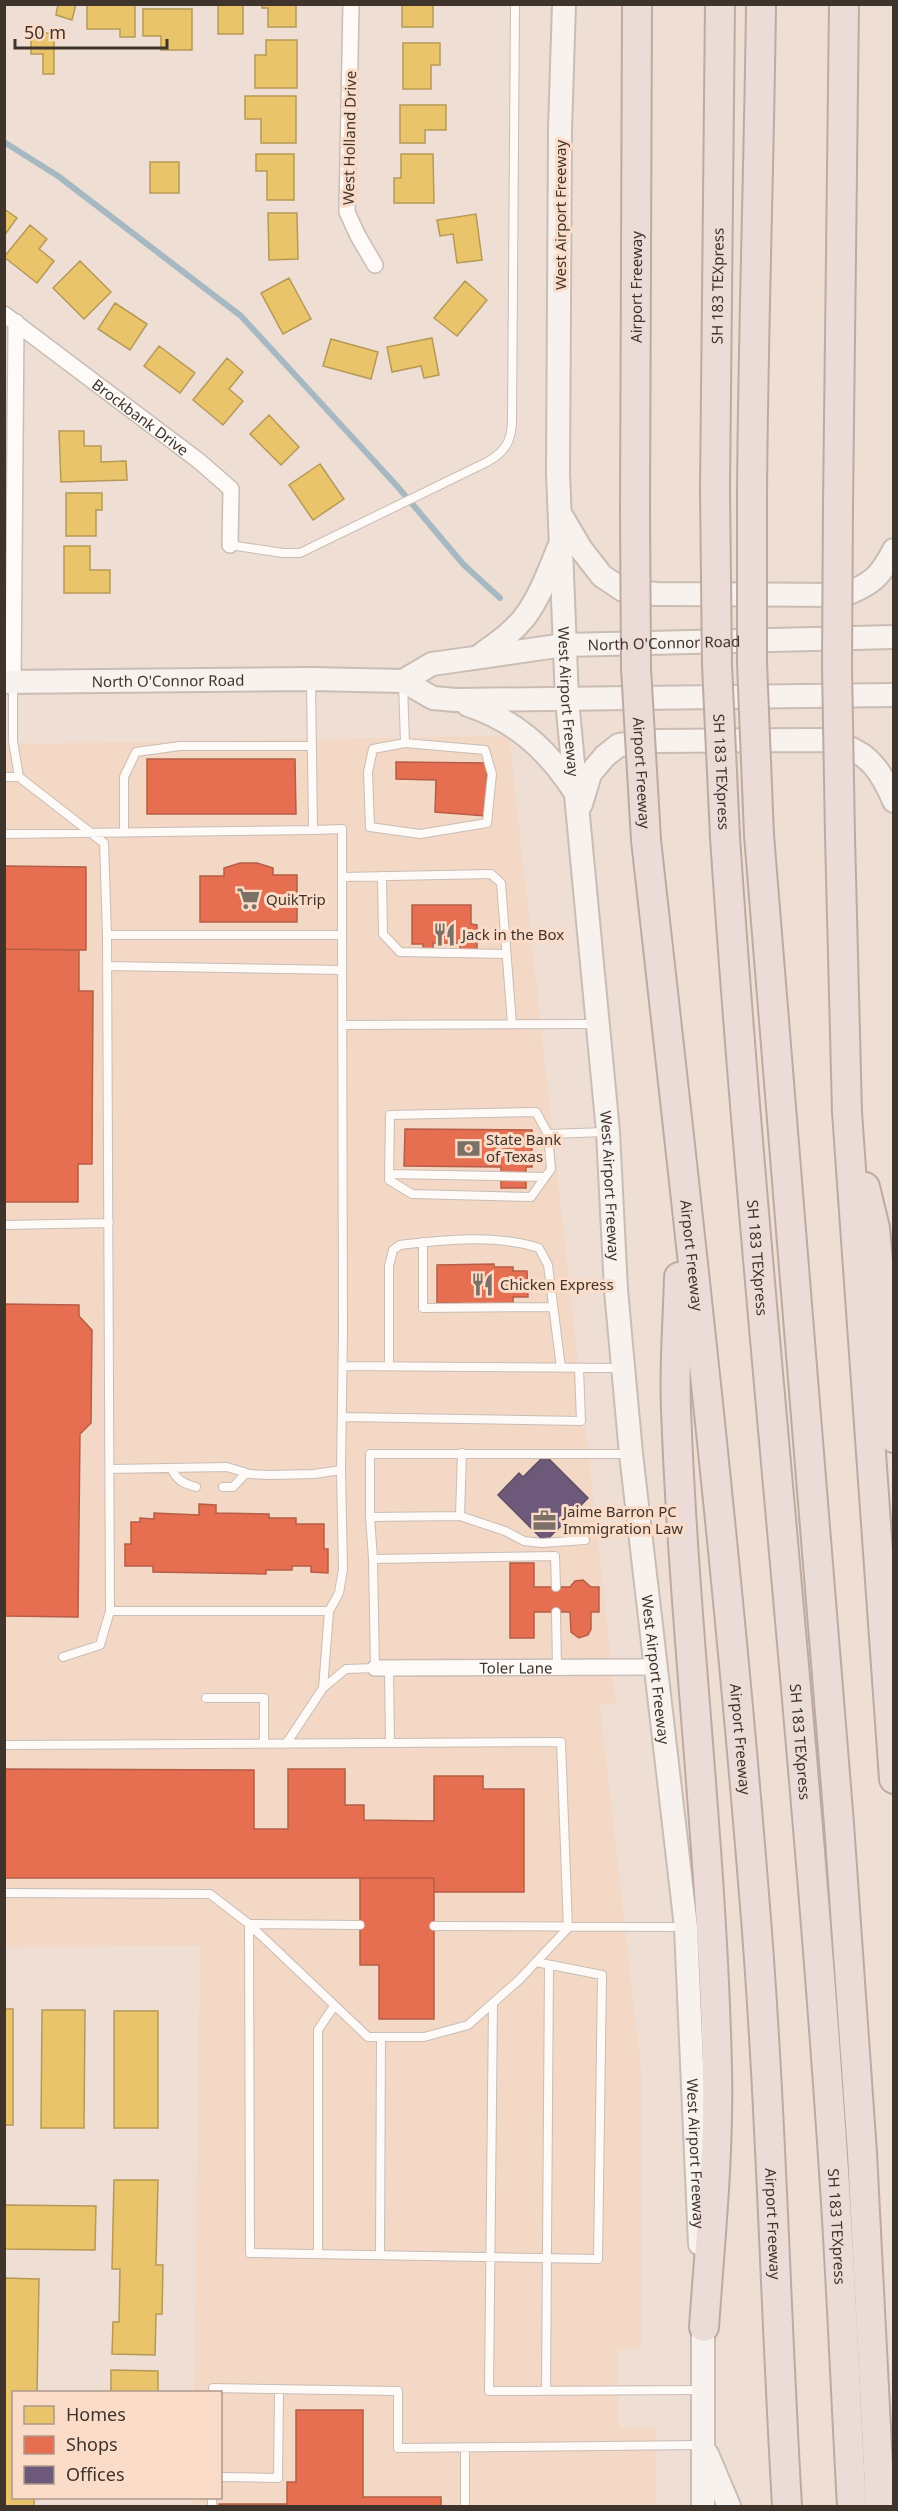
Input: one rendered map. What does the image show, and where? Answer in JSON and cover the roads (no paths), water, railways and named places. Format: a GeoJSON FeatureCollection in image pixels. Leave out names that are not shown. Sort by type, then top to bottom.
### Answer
{"type":"FeatureCollection","features":[{"type":"Feature","properties":{"kind":"highway"},"geometry":{"type":"LineString","coordinates":[[623,4],[635,55]]}},
{"type":"Feature","properties":{"kind":"highway","name":"Airport Freeway"},"geometry":{"type":"LineString","coordinates":[[637,4],[635,55],[636,668],[646,840],[717,1490],[755,1905],[766,2064],[787,2506]]}},
{"type":"Feature","properties":{"kind":"highway","name":"SH 183 TEXpress"},"geometry":{"type":"LineString","coordinates":[[720,4],[715,490],[717,665],[725,837],[742,1074],[791,1637],[834,2174],[852,2506]]}},
{"type":"Feature","properties":{"kind":"highway","name":"SH 183 TEXpress"},"geometry":{"type":"LineString","coordinates":[[761,4],[753,328],[752,497],[752,663],[759,835],[839,1824],[862,2153],[880,2506]]}},
{"type":"Feature","properties":{"kind":"highway"},"geometry":{"type":"LineString","coordinates":[[844,4],[837,667],[847,1112],[894,1779]]}},
{"type":"Feature","properties":{"kind":"highway"},"geometry":{"type":"LineString","coordinates":[[842,114],[863,4]]}},
{"type":"Feature","properties":{"kind":"highway"},"geometry":{"type":"LineString","coordinates":[[847,1112],[875,1228],[894,1438]]}},
{"type":"Feature","properties":{"kind":"highway"},"geometry":{"type":"LineString","coordinates":[[682,1170],[675,1406],[706,1858],[717,2070],[715,2181],[704,2326]]}},
{"type":"Feature","properties":{"kind":"main road","name":"West Airport Freeway"},"geometry":{"type":"LineString","coordinates":[[564,4],[560,140],[558,473],[567,700],[608,1132],[616,1290],[631,1454],[686,1927],[704,2326],[703,2506]]}},
{"type":"Feature","properties":{"kind":"main road"},"geometry":{"type":"LineString","coordinates":[[560,514],[581,549],[602,576],[623,590],[656,594],[844,595],[869,585],[883,571],[894,550]]}},
{"type":"Feature","properties":{"kind":"main road"},"geometry":{"type":"LineString","coordinates":[[478,656],[507,635],[524,618],[542,587],[561,543]]}},
{"type":"Feature","properties":{"kind":"main road","name":"North O'Connor Road"},"geometry":{"type":"LineString","coordinates":[[403,681],[432,664],[564,645],[894,638]]}},
{"type":"Feature","properties":{"kind":"main road","name":"North O'Connor Road"},"geometry":{"type":"LineString","coordinates":[[9,682],[311,679],[403,681],[434,698],[455,700],[894,695]]}},
{"type":"Feature","properties":{"kind":"main road"},"geometry":{"type":"LineString","coordinates":[[455,700],[484,710],[512,724],[537,743],[559,767],[575,792]]}},
{"type":"Feature","properties":{"kind":"main road"},"geometry":{"type":"LineString","coordinates":[[578,817],[590,774],[604,756],[619,746],[651,741],[824,740],[847,745],[869,759],[884,779],[894,801]]}},
{"type":"Feature","properties":{"kind":"main road"},"geometry":{"type":"LineString","coordinates":[[703,2445],[729,2506]]}},
{"type":"Feature","properties":{"kind":"street","name":"West Holland Drive"},"geometry":{"type":"LineString","coordinates":[[351,4],[347,212],[375,265]]}},
{"type":"Feature","properties":{"kind":"street","name":"Brockbank Drive"},"geometry":{"type":"LineString","coordinates":[[10,318],[199,461],[231,489],[230,545]]}},
{"type":"Feature","properties":{"kind":"street"},"geometry":{"type":"LineString","coordinates":[[9,682],[10,318]]}},
{"type":"Feature","properties":{"kind":"street","name":"Toler Lane"},"geometry":{"type":"LineString","coordinates":[[382,1668],[656,1667]]}},
{"type":"Feature","properties":{"kind":"lane"},"geometry":{"type":"LineString","coordinates":[[230,545],[283,553],[300,553],[499,456],[507,446],[512,433],[514,4]]}},
{"type":"Feature","properties":{"kind":"lane"},"geometry":{"type":"LineString","coordinates":[[311,679],[312,830]]}},
{"type":"Feature","properties":{"kind":"lane"},"geometry":{"type":"LineString","coordinates":[[403,681],[405,743]]}},
{"type":"Feature","properties":{"kind":"lane"},"geometry":{"type":"LineString","coordinates":[[9,682],[13,741],[20,777]]}},
{"type":"Feature","properties":{"kind":"lane"},"geometry":{"type":"LineString","coordinates":[[405,743],[485,750],[492,774],[487,823],[420,834],[370,827],[368,772],[373,749],[405,743]]}},
{"type":"Feature","properties":{"kind":"lane"},"geometry":{"type":"LineString","coordinates":[[124,832],[124,777],[136,752],[180,746],[312,746]]}},
{"type":"Feature","properties":{"kind":"lane"},"geometry":{"type":"LineString","coordinates":[[4,777],[20,777],[104,843],[107,935],[110,1611],[100,1645],[63,1657]]}},
{"type":"Feature","properties":{"kind":"lane"},"geometry":{"type":"LineString","coordinates":[[4,834],[342,829],[343,1366],[341,1470],[343,1569],[339,1593],[329,1611],[323,1688]]}},
{"type":"Feature","properties":{"kind":"lane"},"geometry":{"type":"LineString","coordinates":[[342,877],[491,874],[501,883],[512,1024]]}},
{"type":"Feature","properties":{"kind":"lane"},"geometry":{"type":"LineString","coordinates":[[382,876],[383,934],[400,952],[506,954]]}},
{"type":"Feature","properties":{"kind":"lane"},"geometry":{"type":"LineString","coordinates":[[107,935],[342,935]]}},
{"type":"Feature","properties":{"kind":"lane"},"geometry":{"type":"LineString","coordinates":[[107,966],[342,970]]}},
{"type":"Feature","properties":{"kind":"lane"},"geometry":{"type":"LineString","coordinates":[[342,1025],[597,1024]]}},
{"type":"Feature","properties":{"kind":"lane"},"geometry":{"type":"LineString","coordinates":[[536,1112],[548,1134],[551,1169],[531,1197],[412,1194],[389,1179],[390,1115],[536,1112]]}},
{"type":"Feature","properties":{"kind":"lane"},"geometry":{"type":"LineString","coordinates":[[548,1134],[608,1132]]}},
{"type":"Feature","properties":{"kind":"lane"},"geometry":{"type":"LineString","coordinates":[[389,1174],[545,1177]]}},
{"type":"Feature","properties":{"kind":"lane"},"geometry":{"type":"LineString","coordinates":[[4,1225],[108,1223]]}},
{"type":"Feature","properties":{"kind":"lane"},"geometry":{"type":"LineString","coordinates":[[389,1367],[389,1266],[393,1250],[400,1245],[462,1240],[524,1243],[539,1248],[548,1265],[561,1368]]}},
{"type":"Feature","properties":{"kind":"lane"},"geometry":{"type":"LineString","coordinates":[[423,1242],[423,1308],[553,1307]]}},
{"type":"Feature","properties":{"kind":"lane"},"geometry":{"type":"LineString","coordinates":[[343,1366],[624,1368]]}},
{"type":"Feature","properties":{"kind":"lane"},"geometry":{"type":"LineString","coordinates":[[342,1417],[581,1421],[579,1368]]}},
{"type":"Feature","properties":{"kind":"lane"},"geometry":{"type":"LineString","coordinates":[[460,1516],[462,1453]]}},
{"type":"Feature","properties":{"kind":"lane"},"geometry":{"type":"LineString","coordinates":[[390,1743],[370,1516],[370,1454],[631,1454]]}},
{"type":"Feature","properties":{"kind":"lane"},"geometry":{"type":"LineString","coordinates":[[110,1469],[227,1467],[246,1473],[269,1475],[314,1474],[341,1470]]}},
{"type":"Feature","properties":{"kind":"lane"},"geometry":{"type":"LineString","coordinates":[[171,1468],[176,1479],[196,1487]]}},
{"type":"Feature","properties":{"kind":"lane"},"geometry":{"type":"LineString","coordinates":[[223,1487],[232,1487],[246,1473]]}},
{"type":"Feature","properties":{"kind":"lane"},"geometry":{"type":"LineString","coordinates":[[370,1516],[460,1516],[505,1531],[524,1541],[542,1544],[585,1540]]}},
{"type":"Feature","properties":{"kind":"lane"},"geometry":{"type":"LineString","coordinates":[[373,1558],[555,1556],[556,1587]]}},
{"type":"Feature","properties":{"kind":"lane"},"geometry":{"type":"LineString","coordinates":[[110,1611],[329,1611]]}},
{"type":"Feature","properties":{"kind":"lane"},"geometry":{"type":"LineString","coordinates":[[556,1612],[557,1667]]}},
{"type":"Feature","properties":{"kind":"lane"},"geometry":{"type":"LineString","coordinates":[[286,1743],[323,1688],[346,1669],[382,1668]]}},
{"type":"Feature","properties":{"kind":"lane"},"geometry":{"type":"LineString","coordinates":[[206,1698],[264,1698],[264,1743]]}},
{"type":"Feature","properties":{"kind":"lane"},"geometry":{"type":"LineString","coordinates":[[4,1745],[561,1742],[568,1928],[536,1962],[468,2025],[424,2037],[368,2037],[249,1924],[210,1894],[4,1893]]}},
{"type":"Feature","properties":{"kind":"lane"},"geometry":{"type":"LineString","coordinates":[[249,1924],[250,2253],[598,2259],[602,1975],[536,1962]]}},
{"type":"Feature","properties":{"kind":"lane"},"geometry":{"type":"LineString","coordinates":[[249,1924],[360,1925]]}},
{"type":"Feature","properties":{"kind":"lane"},"geometry":{"type":"LineString","coordinates":[[434,1926],[686,1927]]}},
{"type":"Feature","properties":{"kind":"lane"},"geometry":{"type":"LineString","coordinates":[[546,2390],[549,1965]]}},
{"type":"Feature","properties":{"kind":"lane"},"geometry":{"type":"LineString","coordinates":[[493,2002],[489,2391],[703,2390]]}},
{"type":"Feature","properties":{"kind":"lane"},"geometry":{"type":"LineString","coordinates":[[318,2254],[318,2030],[334,2007]]}},
{"type":"Feature","properties":{"kind":"lane"},"geometry":{"type":"LineString","coordinates":[[380,2255],[381,2037]]}},
{"type":"Feature","properties":{"kind":"lane"},"geometry":{"type":"LineString","coordinates":[[213,2388],[398,2391],[398,2448],[703,2445]]}},
{"type":"Feature","properties":{"kind":"lane"},"geometry":{"type":"LineString","coordinates":[[222,2477],[278,2478],[279,2389]]}},
{"type":"Feature","properties":{"kind":"lane"},"geometry":{"type":"LineString","coordinates":[[465,2448],[465,2506]]}},
{"type":"Feature","properties":{"kind":"waterway"},"geometry":{"type":"LineString","coordinates":[[4,142],[58,176],[241,316],[397,486],[464,565],[500,598]]}},
{"type":"Feature","properties":{"kind":"place","name":"QuikTrip"},"geometry":{"type":"Point","coordinates":[248,899]}},
{"type":"Feature","properties":{"kind":"place","name":"Jack in the Box"},"geometry":{"type":"Point","coordinates":[444,934]}},
{"type":"Feature","properties":{"kind":"place","name":"State Bank of Texas"},"geometry":{"type":"Point","coordinates":[468,1148]}},
{"type":"Feature","properties":{"kind":"place","name":"Chicken Express"},"geometry":{"type":"Point","coordinates":[482,1284]}},
{"type":"Feature","properties":{"kind":"place","name":"Jaime Barron PC Immigration Law"},"geometry":{"type":"Point","coordinates":[545,1520]}}]}
